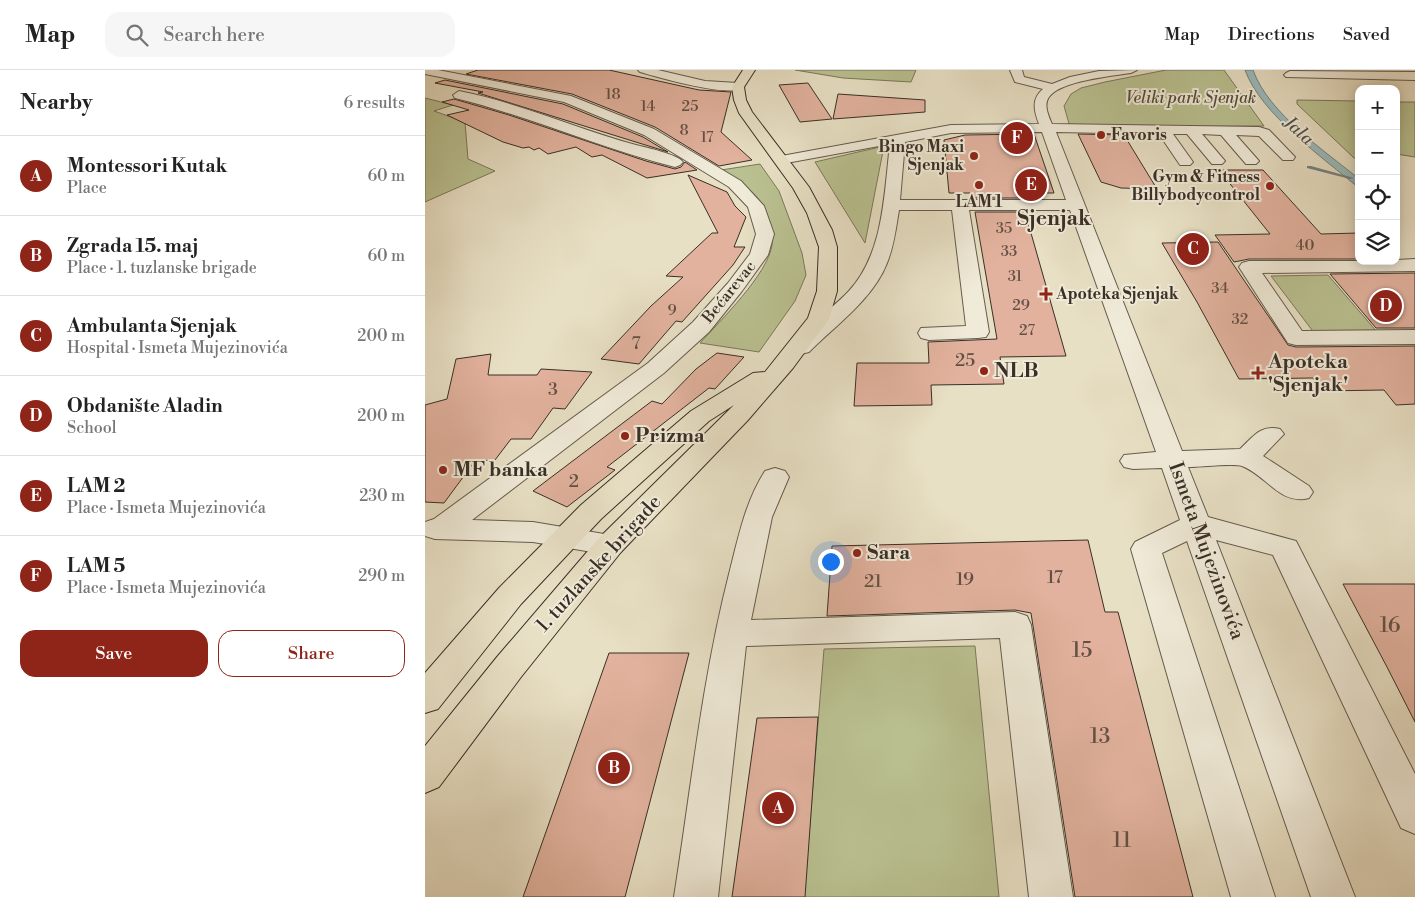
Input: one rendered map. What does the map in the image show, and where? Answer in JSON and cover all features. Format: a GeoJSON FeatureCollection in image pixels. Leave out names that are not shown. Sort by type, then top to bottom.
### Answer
{"type":"FeatureCollection","features":[{"type":"Feature","properties":{"kind":"main road"},"geometry":{"type":"LineString","coordinates":[[738,87],[749,70]]}},
{"type":"Feature","properties":{"kind":"main road","name":"1. tuzlanske brigade"},"geometry":{"type":"LineString","coordinates":[[425,775],[509,667],[610,546],[739,415],[785,363],[818,319],[825,305],[828,247],[816,213],[801,187],[746,113],[740,100],[738,87]]}},
{"type":"Feature","properties":{"kind":"main road","name":"1. tuzlanske brigade"},"geometry":{"type":"LineString","coordinates":[[425,698],[511,596],[591,512],[700,416],[785,363]]}},
{"type":"Feature","properties":{"kind":"street"},"geometry":{"type":"LineString","coordinates":[[644,70],[705,85],[738,87]]}},
{"type":"Feature","properties":{"kind":"street"},"geometry":{"type":"LineString","coordinates":[[1016,70],[1019,78],[1025,82],[1054,88],[1091,76],[1131,70]]}},
{"type":"Feature","properties":{"kind":"street","name":"Bećarevac"},"geometry":{"type":"LineString","coordinates":[[425,71],[567,99],[649,132],[735,184],[756,206],[765,234],[759,255],[730,294],[701,327],[656,368],[433,529]]}},
{"type":"Feature","properties":{"kind":"street"},"geometry":{"type":"LineString","coordinates":[[1288,72],[1415,76]]}},
{"type":"Feature","properties":{"kind":"street"},"geometry":{"type":"LineString","coordinates":[[1288,72],[1302,88]]}},
{"type":"Feature","properties":{"kind":"street","name":"Ismeta Mujezinovića"},"geometry":{"type":"LineString","coordinates":[[1054,88],[1046,93],[1040,104],[1045,128],[1084,211],[1195,524],[1333,897]]}},
{"type":"Feature","properties":{"kind":"street"},"geometry":{"type":"LineString","coordinates":[[444,92],[473,97],[511,108],[603,141],[643,150],[735,184]]}},
{"type":"Feature","properties":{"kind":"street"},"geometry":{"type":"LineString","coordinates":[[781,160],[951,129],[1045,128],[1259,131],[1264,133],[1288,157]]}},
{"type":"Feature","properties":{"kind":"street"},"geometry":{"type":"LineString","coordinates":[[1163,130],[1185,162]]}},
{"type":"Feature","properties":{"kind":"street"},"geometry":{"type":"LineString","coordinates":[[1191,130],[1217,161]]}},
{"type":"Feature","properties":{"kind":"street"},"geometry":{"type":"LineString","coordinates":[[1225,131],[1251,161]]}},
{"type":"Feature","properties":{"kind":"street"},"geometry":{"type":"LineString","coordinates":[[785,363],[857,292],[871,276],[879,262],[891,205],[898,138]]}},
{"type":"Feature","properties":{"kind":"street"},"geometry":{"type":"LineString","coordinates":[[891,205],[960,205],[1084,211]]}},
{"type":"Feature","properties":{"kind":"street"},"geometry":{"type":"LineString","coordinates":[[929,333],[978,332],[960,205]]}},
{"type":"Feature","properties":{"kind":"street"},"geometry":{"type":"LineString","coordinates":[[1415,265],[1249,267],[1296,338],[1415,337]]}},
{"type":"Feature","properties":{"kind":"street"},"geometry":{"type":"LineString","coordinates":[[1247,457],[1271,434]]}},
{"type":"Feature","properties":{"kind":"street"},"geometry":{"type":"LineString","coordinates":[[1133,461],[1247,457],[1299,492]]}},
{"type":"Feature","properties":{"kind":"street"},"geometry":{"type":"LineString","coordinates":[[696,897],[731,633],[758,517],[775,477]]}},
{"type":"Feature","properties":{"kind":"street"},"geometry":{"type":"LineString","coordinates":[[1253,897],[1146,549],[1195,524],[1285,548],[1415,815]]}},
{"type":"Feature","properties":{"kind":"street"},"geometry":{"type":"LineString","coordinates":[[433,529],[533,532],[610,546]]}},
{"type":"Feature","properties":{"kind":"street"},"geometry":{"type":"LineString","coordinates":[[731,633],[1015,625],[1051,897]]}},
{"type":"Feature","properties":{"kind":"green space"},"geometry":{"type":"Polygon","coordinates":[[[795,70],[916,70],[911,82],[843,78],[795,70]]]}},
{"type":"Feature","properties":{"kind":"green space","name":"Veliki park Sjenjak"},"geometry":{"type":"Polygon","coordinates":[[[1166,70],[1224,70],[1264,126],[1070,127],[1064,106],[1071,94],[1081,88],[1166,70]]]}},
{"type":"Feature","properties":{"kind":"green space"},"geometry":{"type":"Polygon","coordinates":[[[425,98],[453,105],[434,111],[465,122],[468,159],[495,171],[425,202],[425,98]]]}},
{"type":"Feature","properties":{"kind":"green space"},"geometry":{"type":"Polygon","coordinates":[[[1297,100],[1355,101],[1355,158],[1354,158],[1297,104],[1297,100]]]}},
{"type":"Feature","properties":{"kind":"green space"},"geometry":{"type":"Polygon","coordinates":[[[1400,102],[1415,102],[1415,157],[1400,155],[1400,102]]]}},
{"type":"Feature","properties":{"kind":"green space"},"geometry":{"type":"Polygon","coordinates":[[[884,146],[865,243],[815,162],[884,146]]]}},
{"type":"Feature","properties":{"kind":"green space"},"geometry":{"type":"Polygon","coordinates":[[[760,164],[779,191],[802,253],[806,275],[795,301],[759,352],[700,343],[742,297],[769,257],[772,233],[768,216],[763,206],[747,187],[721,170],[760,164]]]}},
{"type":"Feature","properties":{"kind":"green space"},"geometry":{"type":"Polygon","coordinates":[[[1328,275],[1378,333],[1315,334],[1271,276],[1328,275]]]}},
{"type":"Feature","properties":{"kind":"green space"},"geometry":{"type":"Polygon","coordinates":[[[975,646],[999,897],[804,897],[824,649],[975,646]]]}},
{"type":"Feature","properties":{"kind":"water","name":"Jala"},"geometry":{"type":"Polygon","coordinates":[[[1245,70],[1253,70],[1271,102],[1284,116],[1355,176],[1355,185],[1294,134],[1264,103],[1245,70]]]}},
{"type":"Feature","properties":{"kind":"building"},"geometry":{"type":"Polygon","coordinates":[[[478,70],[609,70],[699,90],[731,92],[721,132],[752,160],[719,166],[655,127],[572,94],[466,74],[478,70]]]}},
{"type":"Feature","properties":{"kind":"building"},"geometry":{"type":"Polygon","coordinates":[[[445,80],[563,104],[643,137],[668,152],[478,93],[483,92],[435,83],[445,80]]]}},
{"type":"Feature","properties":{"kind":"building"},"geometry":{"type":"Polygon","coordinates":[[[808,83],[832,119],[800,122],[779,85],[808,83]]]}},
{"type":"Feature","properties":{"kind":"building"},"geometry":{"type":"Polygon","coordinates":[[[838,94],[925,100],[925,112],[833,119],[838,94]]]}},
{"type":"Feature","properties":{"kind":"building"},"geometry":{"type":"Polygon","coordinates":[[[454,99],[509,115],[646,161],[675,169],[681,167],[685,162],[697,170],[647,178],[602,155],[592,157],[576,147],[548,154],[539,148],[534,150],[529,147],[523,148],[503,142],[447,115],[469,110],[442,102],[454,99]]]}},
{"type":"Feature","properties":{"kind":"building"},"geometry":{"type":"Polygon","coordinates":[[[1034,134],[1054,193],[1019,193],[1021,198],[973,198],[972,193],[949,193],[944,140],[965,135],[1034,134]]]}},
{"type":"Feature","properties":{"kind":"building"},"geometry":{"type":"Polygon","coordinates":[[[1078,134],[1124,135],[1157,189],[1121,188],[1101,182],[1078,134]]]}},
{"type":"Feature","properties":{"kind":"building"},"geometry":{"type":"Polygon","coordinates":[[[1219,170],[1263,170],[1321,234],[1355,233],[1355,259],[1249,259],[1234,262],[1215,235],[1270,234],[1219,170]]]}},
{"type":"Feature","properties":{"kind":"building"},"geometry":{"type":"Polygon","coordinates":[[[688,175],[727,192],[735,206],[746,217],[734,247],[745,247],[733,265],[682,322],[676,321],[639,364],[601,359],[651,306],[683,277],[666,276],[712,233],[718,233],[688,175]]]}},
{"type":"Feature","properties":{"kind":"building"},"geometry":{"type":"Polygon","coordinates":[[[975,212],[1025,212],[1066,356],[1000,357],[1004,384],[931,385],[932,405],[854,406],[857,363],[929,363],[928,342],[997,339],[975,212]]]}},
{"type":"Feature","properties":{"kind":"building"},"geometry":{"type":"Polygon","coordinates":[[[1218,242],[1288,345],[1296,347],[1415,346],[1415,404],[1396,405],[1384,390],[1322,391],[1313,378],[1239,379],[1162,243],[1218,242]]]}},
{"type":"Feature","properties":{"kind":"building"},"geometry":{"type":"Polygon","coordinates":[[[1415,273],[1415,328],[1376,328],[1330,274],[1415,273]]]}},
{"type":"Feature","properties":{"kind":"building"},"geometry":{"type":"Polygon","coordinates":[[[717,353],[744,357],[715,389],[709,388],[607,467],[615,470],[567,507],[533,491],[652,401],[662,404],[696,369],[717,353]]]}},
{"type":"Feature","properties":{"kind":"building"},"geometry":{"type":"Polygon","coordinates":[[[491,354],[488,375],[537,375],[541,369],[592,372],[565,409],[553,408],[531,439],[511,439],[495,460],[475,461],[444,503],[425,502],[425,405],[447,399],[456,359],[491,354]]]}},
{"type":"Feature","properties":{"kind":"building"},"geometry":{"type":"Polygon","coordinates":[[[1088,540],[1105,612],[1118,612],[1193,897],[1075,897],[1031,613],[1015,610],[827,616],[832,546],[1088,540]]]}},
{"type":"Feature","properties":{"kind":"building"},"geometry":{"type":"Polygon","coordinates":[[[1343,584],[1415,584],[1415,722],[1387,667],[1343,584]]]}},
{"type":"Feature","properties":{"kind":"building"},"geometry":{"type":"Polygon","coordinates":[[[609,653],[689,653],[625,897],[523,897],[609,653]]]}},
{"type":"Feature","properties":{"kind":"building"},"geometry":{"type":"Polygon","coordinates":[[[818,717],[805,897],[732,897],[757,718],[818,717]]]}},
{"type":"Feature","properties":{"kind":"waterway"},"geometry":{"type":"LineString","coordinates":[[1309,167],[1352,178]]}},
{"type":"Feature","properties":{"kind":"place","name":"Favoris"},"geometry":{"type":"Point","coordinates":[1101,135]}},
{"type":"Feature","properties":{"kind":"place","name":"LAM 5"},"geometry":{"type":"Point","coordinates":[1017,138]}},
{"type":"Feature","properties":{"kind":"place","name":"Bingo Maxi Sjenjak"},"geometry":{"type":"Point","coordinates":[974,156]}},
{"type":"Feature","properties":{"kind":"place","name":"LAM 1"},"geometry":{"type":"Point","coordinates":[979,185]}},
{"type":"Feature","properties":{"kind":"place","name":"LAM 2"},"geometry":{"type":"Point","coordinates":[1031,185]}},
{"type":"Feature","properties":{"kind":"place","name":"Gym & Fitness Billybodycontrol"},"geometry":{"type":"Point","coordinates":[1270,186]}},
{"type":"Feature","properties":{"kind":"place","name":"Ambulanta Sjenjak"},"geometry":{"type":"Point","coordinates":[1193,249]}},
{"type":"Feature","properties":{"kind":"place","name":"Apoteka Sjenjak"},"geometry":{"type":"Point","coordinates":[1046,294]}},
{"type":"Feature","properties":{"kind":"place","name":"Obdanište Aladin"},"geometry":{"type":"Point","coordinates":[1386,306]}},
{"type":"Feature","properties":{"kind":"place","name":"NLB"},"geometry":{"type":"Point","coordinates":[984,371]}},
{"type":"Feature","properties":{"kind":"place","name":"Apoteka 'Sjenjak'"},"geometry":{"type":"Point","coordinates":[1258,373]}},
{"type":"Feature","properties":{"kind":"place","name":"Prizma"},"geometry":{"type":"Point","coordinates":[625,436]}},
{"type":"Feature","properties":{"kind":"place","name":"MF banka"},"geometry":{"type":"Point","coordinates":[443,470]}},
{"type":"Feature","properties":{"kind":"place","name":"Sara"},"geometry":{"type":"Point","coordinates":[857,553]}},
{"type":"Feature","properties":{"kind":"place","name":"Zgrada 15. maj"},"geometry":{"type":"Point","coordinates":[614,768]}},
{"type":"Feature","properties":{"kind":"place","name":"Montessori Kutak"},"geometry":{"type":"Point","coordinates":[778,808]}},
{"type":"Feature","properties":{"kind":"district","name":"Sjenjak"},"geometry":{"type":"Point","coordinates":[1054,219]}}]}
